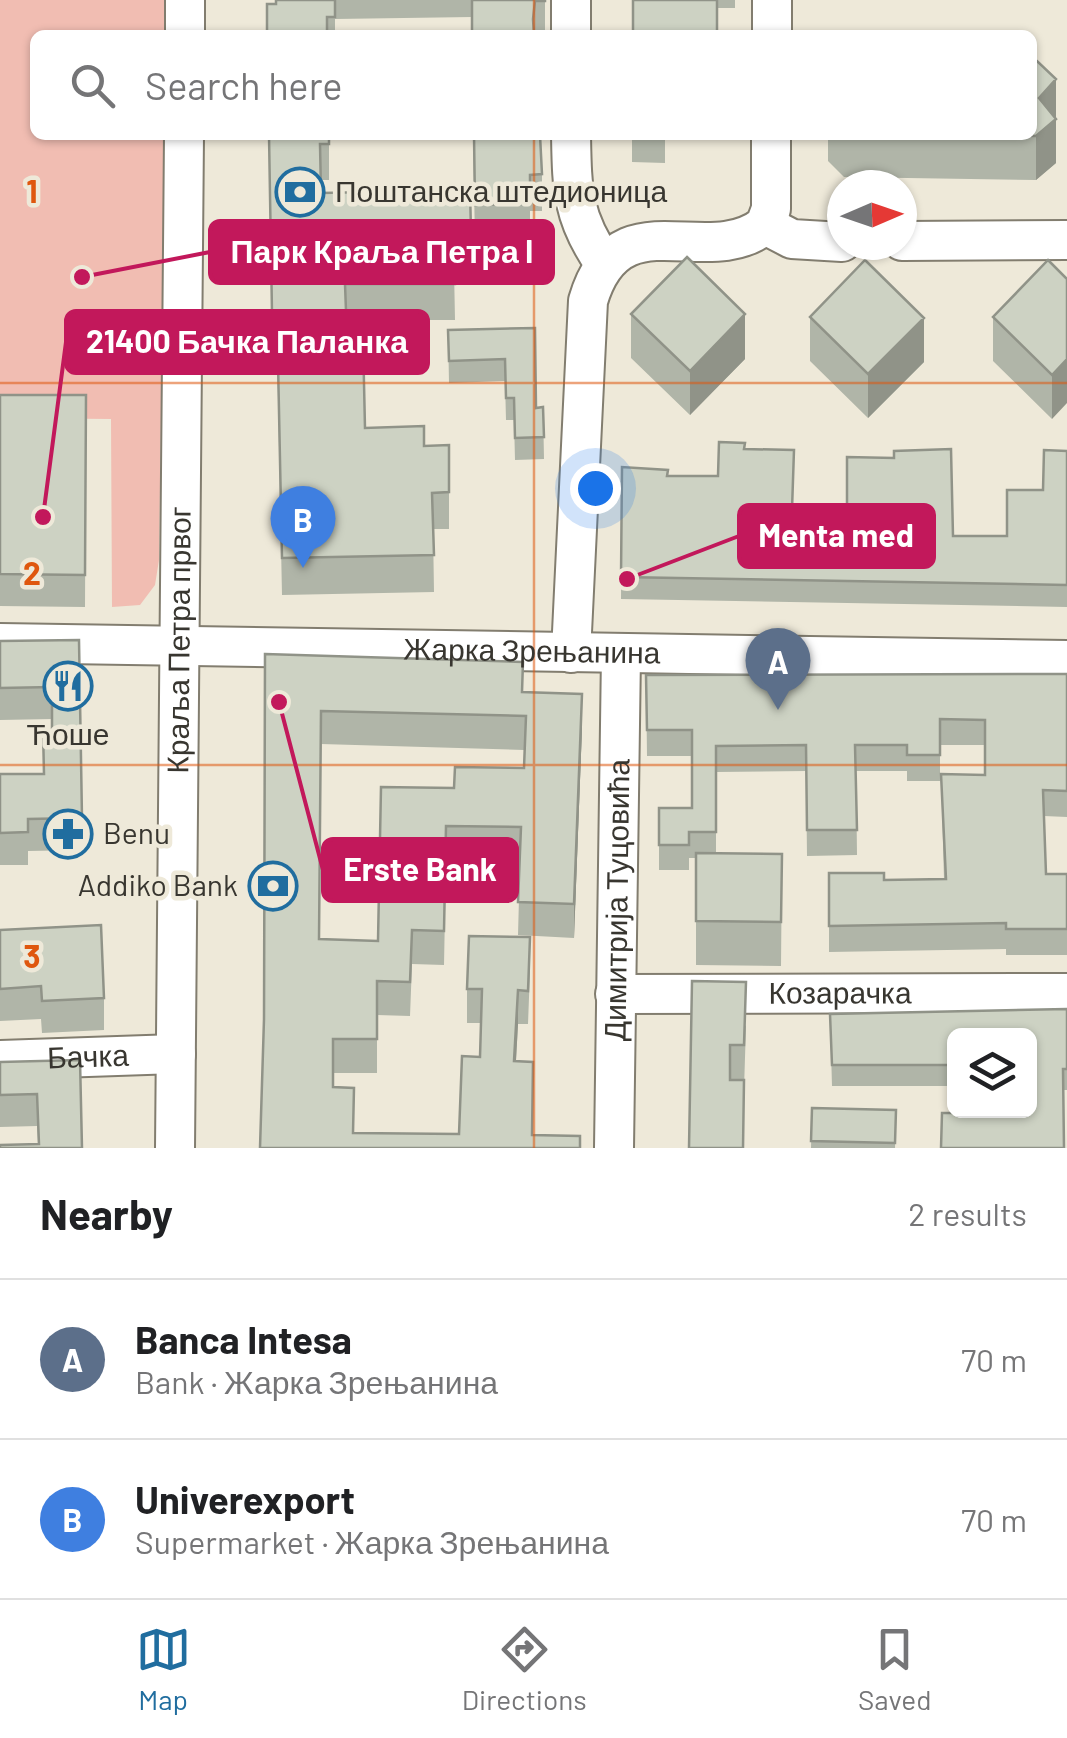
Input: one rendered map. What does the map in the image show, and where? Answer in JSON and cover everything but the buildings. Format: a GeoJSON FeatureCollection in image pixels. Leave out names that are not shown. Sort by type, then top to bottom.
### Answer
{"type":"FeatureCollection","features":[{"type":"Feature","properties":{"kind":"street"},"geometry":{"type":"LineString","coordinates":[[185,30],[186,0]]}},
{"type":"Feature","properties":{"kind":"street"},"geometry":{"type":"LineString","coordinates":[[571,0],[571,30]]}},
{"type":"Feature","properties":{"kind":"street"},"geometry":{"type":"LineString","coordinates":[[772,0],[772,30]]}},
{"type":"Feature","properties":{"kind":"street","name":"Краља Петра првог"},"geometry":{"type":"LineString","coordinates":[[175,1148],[184,140]]}},
{"type":"Feature","properties":{"kind":"street"},"geometry":{"type":"LineString","coordinates":[[572,140],[572,198],[581,225],[604,263]]}},
{"type":"Feature","properties":{"kind":"street"},"geometry":{"type":"LineString","coordinates":[[571,653],[588,301],[604,263],[637,244],[735,239],[765,225],[771,209],[771,140]]}},
{"type":"Feature","properties":{"kind":"street"},"geometry":{"type":"LineString","coordinates":[[765,225],[792,238],[827,241]]}},
{"type":"Feature","properties":{"kind":"street"},"geometry":{"type":"LineString","coordinates":[[917,242],[1067,240]]}},
{"type":"Feature","properties":{"kind":"street","name":"Жарка Зрењанина"},"geometry":{"type":"LineString","coordinates":[[0,643],[1067,660]]}},
{"type":"Feature","properties":{"kind":"street","name":"Димитрија Туцовића"},"geometry":{"type":"LineString","coordinates":[[614,1148],[621,654]]}},
{"type":"Feature","properties":{"kind":"street","name":"Козарачка"},"geometry":{"type":"LineString","coordinates":[[615,994],[1067,993]]}},
{"type":"Feature","properties":{"kind":"street","name":"Бачка"},"geometry":{"type":"LineString","coordinates":[[0,1060],[176,1054]]}},
{"type":"Feature","properties":{"kind":"shaded area"},"geometry":{"type":"Polygon","coordinates":[[[0,0],[167,0],[166,30],[30,30],[30,140],[165,140],[159,560],[155,585],[140,605],[112,607],[111,419],[0,418],[0,0]]]}},
{"type":"Feature","properties":{"kind":"place","name":"Поштанска штедионица"},"geometry":{"type":"Point","coordinates":[300,192]}},
{"type":"Feature","properties":{"kind":"place","name":"Парк Краља Петра I"},"geometry":{"type":"Point","coordinates":[82,277]}},
{"type":"Feature","properties":{"kind":"place","name":"21400 Бачка Паланка"},"geometry":{"type":"Point","coordinates":[43,517]}},
{"type":"Feature","properties":{"kind":"place","name":"Univerexport"},"geometry":{"type":"Point","coordinates":[303,568]}},
{"type":"Feature","properties":{"kind":"place","name":"Menta med"},"geometry":{"type":"Point","coordinates":[627,579]}},
{"type":"Feature","properties":{"kind":"place","name":"Ћоше"},"geometry":{"type":"Point","coordinates":[68,686]}},
{"type":"Feature","properties":{"kind":"place","name":"Erste Bank"},"geometry":{"type":"Point","coordinates":[279,702]}},
{"type":"Feature","properties":{"kind":"place","name":"Banca Intesa"},"geometry":{"type":"Point","coordinates":[778,710]}},
{"type":"Feature","properties":{"kind":"place","name":"Benu"},"geometry":{"type":"Point","coordinates":[68,834]}},
{"type":"Feature","properties":{"kind":"place","name":"Addiko Bank"},"geometry":{"type":"Point","coordinates":[273,886]}}]}
